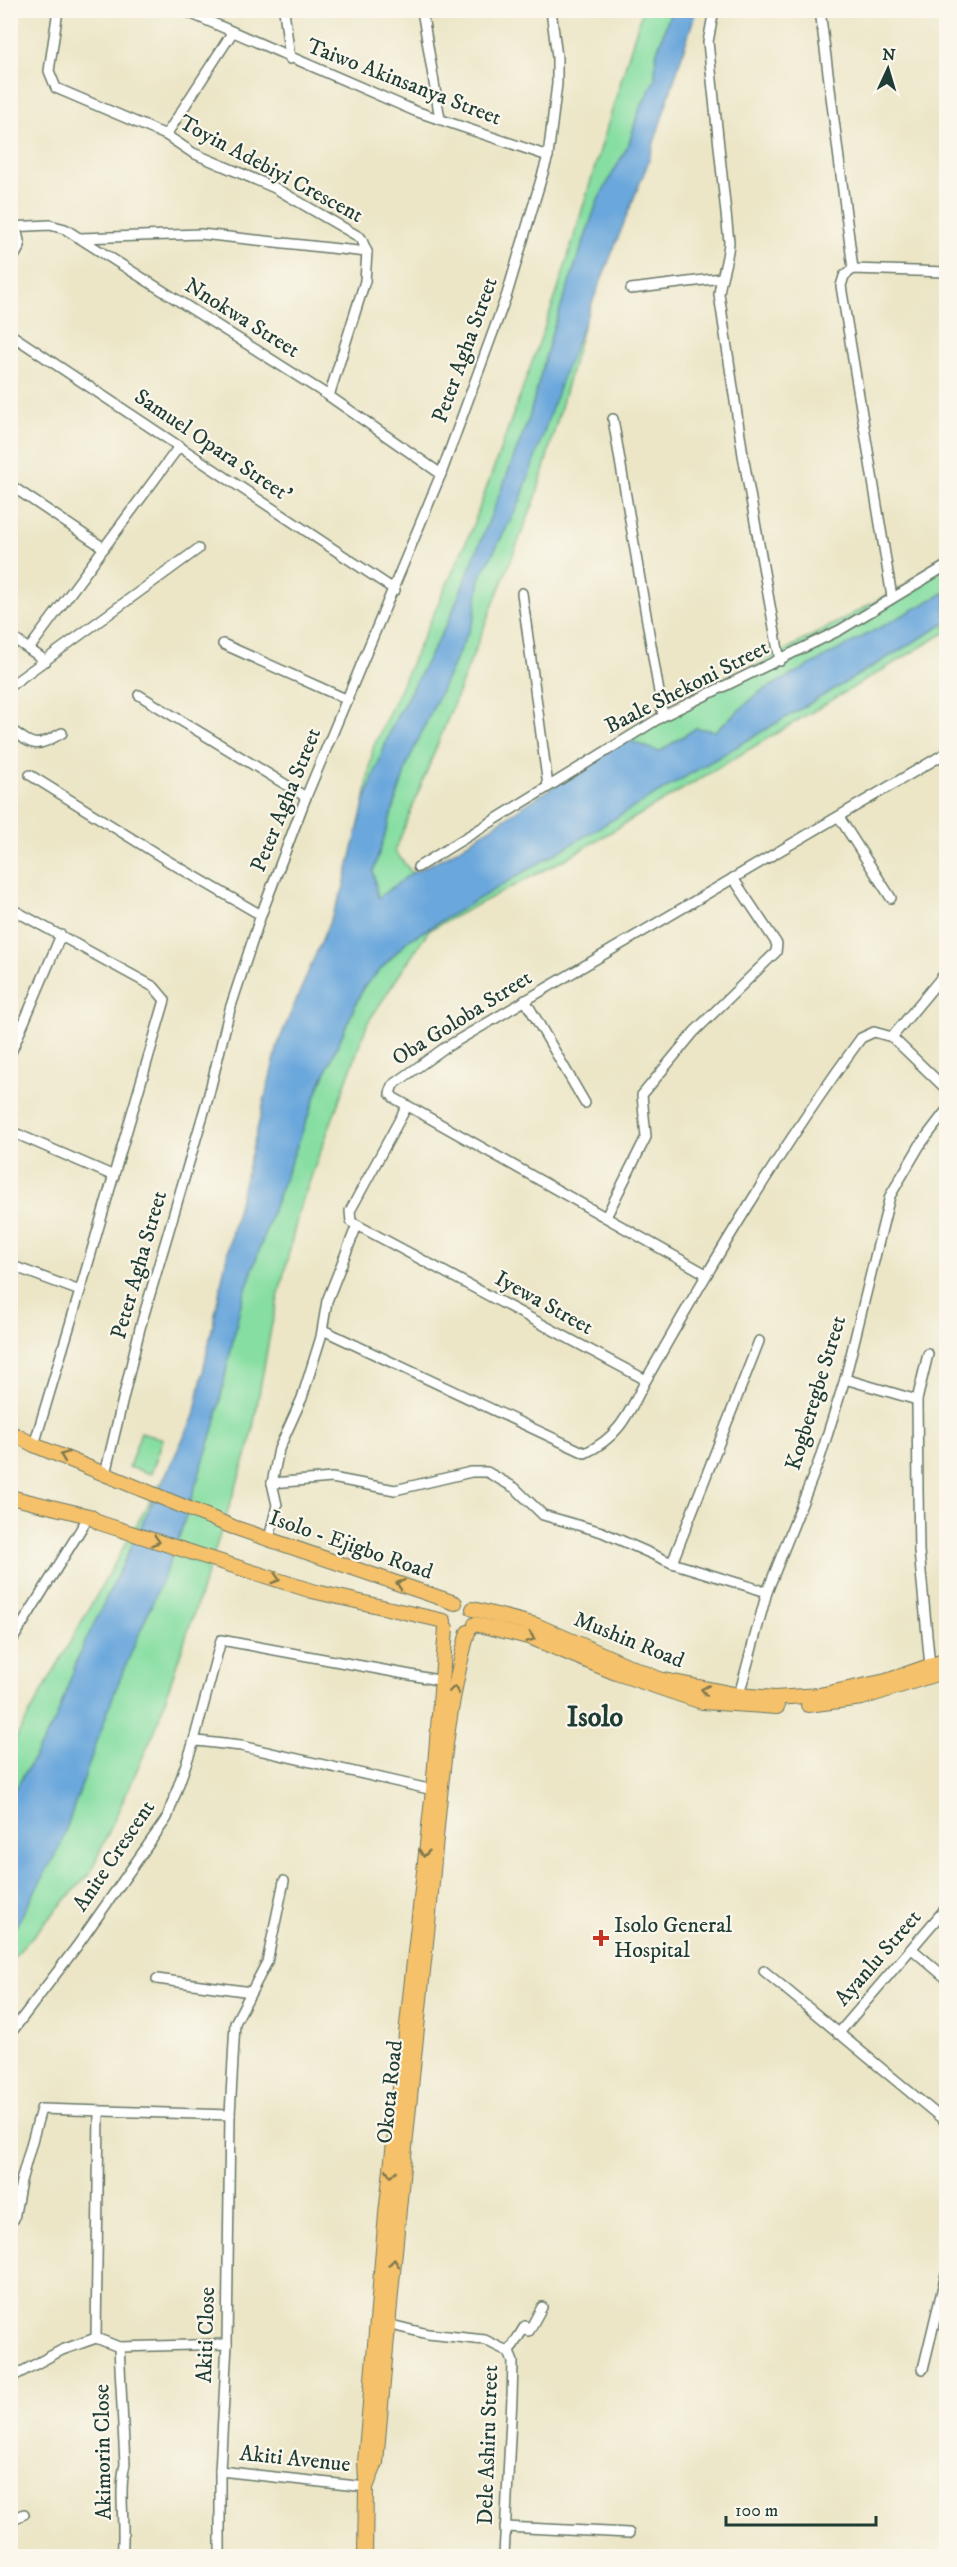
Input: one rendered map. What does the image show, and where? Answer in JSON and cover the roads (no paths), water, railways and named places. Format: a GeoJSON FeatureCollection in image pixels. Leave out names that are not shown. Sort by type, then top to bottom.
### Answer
{"type":"FeatureCollection","features":[{"type":"Feature","properties":{"kind":"main road"},"geometry":{"type":"LineString","coordinates":[[10,1432],[34,1445],[111,1477]]}},
{"type":"Feature","properties":{"kind":"main road","name":"Isolo - Ejigbo Road"},"geometry":{"type":"LineString","coordinates":[[111,1477],[233,1527],[455,1603]]}},
{"type":"Feature","properties":{"kind":"main road"},"geometry":{"type":"LineString","coordinates":[[10,1497],[95,1520]]}},
{"type":"Feature","properties":{"kind":"main road","name":"Isolo - Ejigbo Road"},"geometry":{"type":"LineString","coordinates":[[95,1520],[312,1591],[445,1624]]}},
{"type":"Feature","properties":{"kind":"main road"},"geometry":{"type":"LineString","coordinates":[[366,2487],[365,2462],[385,2224],[433,1790],[443,1681],[445,1612],[455,1603],[465,1603],[473,1609],[471,1628],[459,1634],[445,1624]]}},
{"type":"Feature","properties":{"kind":"main road","name":"Mushin Road"},"geometry":{"type":"LineString","coordinates":[[473,1609],[536,1625],[659,1679],[739,1695],[775,1698],[819,1695],[886,1681],[946,1660]]}},
{"type":"Feature","properties":{"kind":"main road","name":"Mushin Road"},"geometry":{"type":"LineString","coordinates":[[471,1628],[532,1638],[616,1673],[702,1702],[775,1707],[839,1703],[946,1671]]}},
{"type":"Feature","properties":{"kind":"main road","name":"Okota Road"},"geometry":{"type":"LineString","coordinates":[[364,2556],[366,2487],[376,2463],[387,2324],[450,1719],[457,1669],[471,1628]]}},
{"type":"Feature","properties":{"kind":"street","name":"Toyin Adebiyi Crescent"},"geometry":{"type":"LineString","coordinates":[[58,10],[49,71],[56,88],[166,135],[192,153],[275,188],[361,237],[367,252],[201,234],[80,238]]}},
{"type":"Feature","properties":{"kind":"street","name":"Taiwo Akinsanya Street"},"geometry":{"type":"LineString","coordinates":[[183,10],[290,59],[440,119],[548,156]]}},
{"type":"Feature","properties":{"kind":"street"},"geometry":{"type":"LineString","coordinates":[[284,10],[290,59]]}},
{"type":"Feature","properties":{"kind":"street"},"geometry":{"type":"LineString","coordinates":[[422,10],[440,119]]}},
{"type":"Feature","properties":{"kind":"street","name":"Peter Agha Street"},"geometry":{"type":"LineString","coordinates":[[111,1477],[140,1328],[208,1098],[230,1009],[261,915],[306,797],[441,474],[507,294],[548,156],[557,84],[557,57],[551,10]]}},
{"type":"Feature","properties":{"kind":"street"},"geometry":{"type":"LineString","coordinates":[[714,10],[708,42],[729,242],[727,265],[721,278],[719,294],[743,455],[780,661]]}},
{"type":"Feature","properties":{"kind":"street"},"geometry":{"type":"LineString","coordinates":[[820,10],[853,269]]}},
{"type":"Feature","properties":{"kind":"street"},"geometry":{"type":"LineString","coordinates":[[166,135],[232,33]]}},
{"type":"Feature","properties":{"kind":"street","name":"Nnokwa Street"},"geometry":{"type":"LineString","coordinates":[[13,227],[50,225],[65,229],[329,396],[441,474]]}},
{"type":"Feature","properties":{"kind":"street"},"geometry":{"type":"LineString","coordinates":[[10,264],[20,246],[13,227]]}},
{"type":"Feature","properties":{"kind":"street"},"geometry":{"type":"LineString","coordinates":[[329,396],[365,281],[367,252]]}},
{"type":"Feature","properties":{"kind":"street"},"geometry":{"type":"LineString","coordinates":[[892,597],[841,286],[844,276],[853,269],[946,272]]}},
{"type":"Feature","properties":{"kind":"street"},"geometry":{"type":"LineString","coordinates":[[631,289],[721,278]]}},
{"type":"Feature","properties":{"kind":"street","name":"Samuel Opara Street'"},"geometry":{"type":"LineString","coordinates":[[10,334],[394,590]]}},
{"type":"Feature","properties":{"kind":"street"},"geometry":{"type":"LineString","coordinates":[[613,419],[663,716]]}},
{"type":"Feature","properties":{"kind":"street"},"geometry":{"type":"LineString","coordinates":[[29,649],[178,448]]}},
{"type":"Feature","properties":{"kind":"street"},"geometry":{"type":"LineString","coordinates":[[10,485],[104,548]]}},
{"type":"Feature","properties":{"kind":"street"},"geometry":{"type":"LineString","coordinates":[[10,686],[198,549]]}},
{"type":"Feature","properties":{"kind":"street","name":"Baale Shekoni Street"},"geometry":{"type":"LineString","coordinates":[[418,867],[663,716],[840,630],[946,566]]}},
{"type":"Feature","properties":{"kind":"street"},"geometry":{"type":"LineString","coordinates":[[522,592],[548,786]]}},
{"type":"Feature","properties":{"kind":"street"},"geometry":{"type":"LineString","coordinates":[[10,636],[46,661]]}},
{"type":"Feature","properties":{"kind":"street"},"geometry":{"type":"LineString","coordinates":[[223,644],[348,700]]}},
{"type":"Feature","properties":{"kind":"street"},"geometry":{"type":"LineString","coordinates":[[139,695],[306,797]]}},
{"type":"Feature","properties":{"kind":"street"},"geometry":{"type":"LineString","coordinates":[[10,729],[33,745],[39,745],[62,733]]}},
{"type":"Feature","properties":{"kind":"street","name":"Oba Goloba Street"},"geometry":{"type":"LineString","coordinates":[[706,1274],[407,1106],[390,1093],[393,1085],[443,1049],[946,753]]}},
{"type":"Feature","properties":{"kind":"street"},"geometry":{"type":"LineString","coordinates":[[30,775],[168,861],[261,915]]}},
{"type":"Feature","properties":{"kind":"street"},"geometry":{"type":"LineString","coordinates":[[839,817],[891,898]]}},
{"type":"Feature","properties":{"kind":"street"},"geometry":{"type":"LineString","coordinates":[[606,1216],[646,1137],[642,1095],[694,1032],[776,952],[777,944],[733,878]]}},
{"type":"Feature","properties":{"kind":"street"},"geometry":{"type":"LineString","coordinates":[[10,908],[154,987],[165,1000],[34,1445]]}},
{"type":"Feature","properties":{"kind":"street"},"geometry":{"type":"LineString","coordinates":[[10,1055],[61,935]]}},
{"type":"Feature","properties":{"kind":"street"},"geometry":{"type":"LineString","coordinates":[[892,1037],[946,972]]}},
{"type":"Feature","properties":{"kind":"street"},"geometry":{"type":"LineString","coordinates":[[525,1000],[585,1103]]}},
{"type":"Feature","properties":{"kind":"street"},"geometry":{"type":"LineString","coordinates":[[322,1330],[585,1453],[597,1447],[620,1429],[706,1274],[783,1151],[861,1038],[874,1032],[892,1037],[946,1089]]}},
{"type":"Feature","properties":{"kind":"street"},"geometry":{"type":"LineString","coordinates":[[269,1539],[277,1505],[272,1483],[279,1449],[302,1398],[322,1330],[327,1301],[357,1226],[351,1222],[350,1211],[407,1106]]}},
{"type":"Feature","properties":{"kind":"street","name":"Kogberegbe Street"},"geometry":{"type":"LineString","coordinates":[[739,1695],[767,1592],[819,1461],[845,1379],[890,1196],[921,1145],[946,1111]]}},
{"type":"Feature","properties":{"kind":"street"},"geometry":{"type":"LineString","coordinates":[[10,1131],[114,1176]]}},
{"type":"Feature","properties":{"kind":"street","name":"Iyewa Street"},"geometry":{"type":"LineString","coordinates":[[357,1226],[646,1380]]}},
{"type":"Feature","properties":{"kind":"street"},"geometry":{"type":"LineString","coordinates":[[10,1265],[80,1291]]}},
{"type":"Feature","properties":{"kind":"street"},"geometry":{"type":"LineString","coordinates":[[672,1563],[759,1341]]}},
{"type":"Feature","properties":{"kind":"street"},"geometry":{"type":"LineString","coordinates":[[928,1354],[917,1400],[920,1551],[930,1666]]}},
{"type":"Feature","properties":{"kind":"street"},"geometry":{"type":"LineString","coordinates":[[845,1379],[917,1400]]}},
{"type":"Feature","properties":{"kind":"street"},"geometry":{"type":"LineString","coordinates":[[272,1483],[332,1478],[395,1490],[471,1472],[487,1472],[515,1488],[543,1515],[602,1533],[672,1563],[767,1592]]}},
{"type":"Feature","properties":{"kind":"street"},"geometry":{"type":"LineString","coordinates":[[10,1644],[95,1520]]}},
{"type":"Feature","properties":{"kind":"street","name":"Anite Crescent"},"geometry":{"type":"LineString","coordinates":[[10,2034],[77,1946],[167,1818],[193,1744],[220,1640],[443,1681]]}},
{"type":"Feature","properties":{"kind":"street"},"geometry":{"type":"LineString","coordinates":[[193,1744],[200,1740],[240,1746],[433,1790]]}},
{"type":"Feature","properties":{"kind":"street","name":"Akiti Close"},"geometry":{"type":"LineString","coordinates":[[220,2556],[220,2471],[227,2344],[230,2115],[235,2023],[267,1962],[284,1881]]}},
{"type":"Feature","properties":{"kind":"street","name":"Ayanlu Street"},"geometry":{"type":"LineString","coordinates":[[838,2034],[946,1908]]}},
{"type":"Feature","properties":{"kind":"street"},"geometry":{"type":"LineString","coordinates":[[912,1949],[946,1978]]}},
{"type":"Feature","properties":{"kind":"street"},"geometry":{"type":"LineString","coordinates":[[764,1971],[946,2122]]}},
{"type":"Feature","properties":{"kind":"street"},"geometry":{"type":"LineString","coordinates":[[157,1979],[251,1992]]}},
{"type":"Feature","properties":{"kind":"street"},"geometry":{"type":"LineString","coordinates":[[10,2222],[14,2219],[21,2181],[40,2109],[230,2115]]}},
{"type":"Feature","properties":{"kind":"street"},"geometry":{"type":"LineString","coordinates":[[96,2338],[99,2112]]}},
{"type":"Feature","properties":{"kind":"street"},"geometry":{"type":"LineString","coordinates":[[923,2369],[946,2274]]}},
{"type":"Feature","properties":{"kind":"street"},"geometry":{"type":"LineString","coordinates":[[509,2352],[525,2326],[529,2331],[542,2307]]}},
{"type":"Feature","properties":{"kind":"street","name":"Dele Ashiru Street"},"geometry":{"type":"LineString","coordinates":[[387,2324],[428,2334],[485,2340],[509,2352],[513,2362],[513,2386],[504,2556]]}},
{"type":"Feature","properties":{"kind":"street"},"geometry":{"type":"LineString","coordinates":[[10,2378],[62,2350],[96,2338],[119,2347],[227,2344]]}},
{"type":"Feature","properties":{"kind":"street","name":"Akimorin Close"},"geometry":{"type":"LineString","coordinates":[[119,2347],[125,2464],[122,2479],[124,2540],[122,2556]]}},
{"type":"Feature","properties":{"kind":"street","name":"Akiti Avenue"},"geometry":{"type":"LineString","coordinates":[[220,2471],[366,2487]]}},
{"type":"Feature","properties":{"kind":"street"},"geometry":{"type":"LineString","coordinates":[[10,2521],[24,2514]]}},
{"type":"Feature","properties":{"kind":"street"},"geometry":{"type":"LineString","coordinates":[[505,2527],[629,2533]]}},
{"type":"Feature","properties":{"kind":"water"},"geometry":{"type":"Polygon","coordinates":[[[671,11],[696,11],[647,165],[563,376],[520,502],[480,578],[474,619],[408,762],[373,872],[378,898],[412,873],[449,855],[626,739],[659,752],[696,728],[715,731],[760,692],[946,592],[946,623],[407,941],[363,988],[319,1087],[272,1212],[240,1307],[214,1428],[175,1549],[115,1691],[60,1846],[11,1935],[11,1797],[56,1719],[79,1655],[194,1416],[232,1231],[279,1041],[343,890],[364,803],[392,726],[449,620],[529,418],[552,333],[598,200],[629,144],[638,113],[655,79],[656,55],[671,11]]]}},
{"type":"Feature","properties":{"kind":"place","name":"Isolo General Hospital"},"geometry":{"type":"Point","coordinates":[601,1938]}},
{"type":"Feature","properties":{"kind":"district","name":"Isolo"},"geometry":{"type":"Point","coordinates":[595,1717]}}]}
